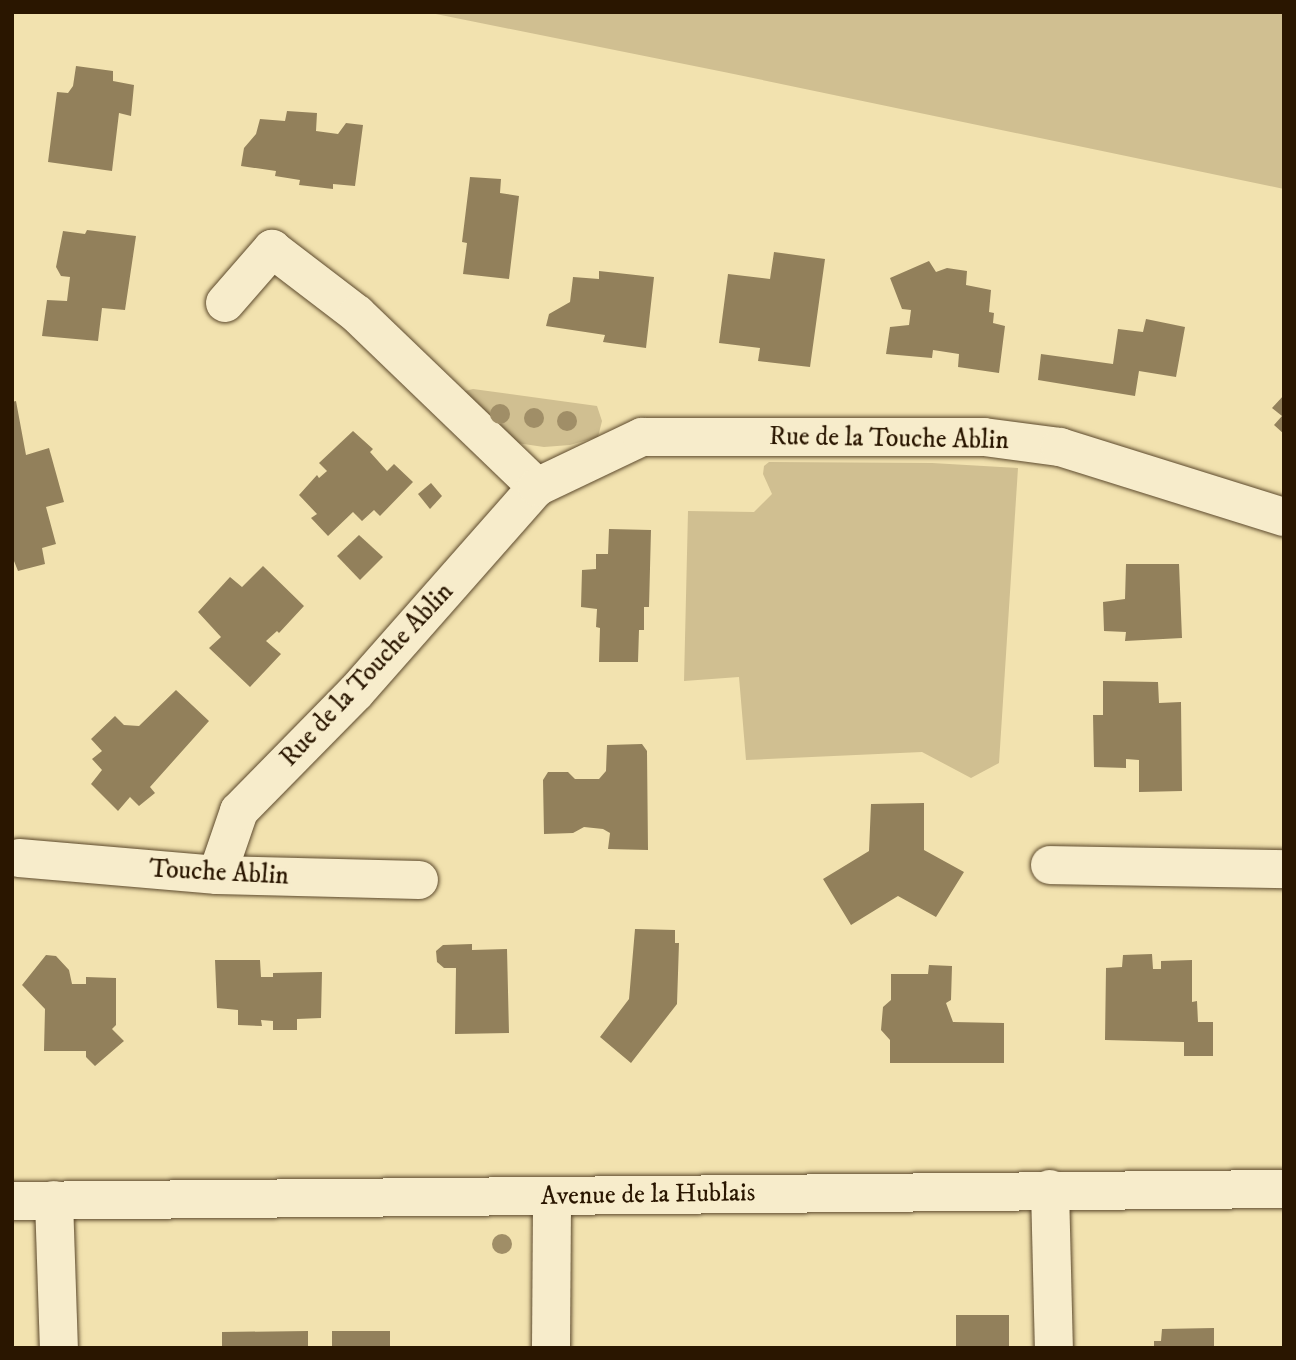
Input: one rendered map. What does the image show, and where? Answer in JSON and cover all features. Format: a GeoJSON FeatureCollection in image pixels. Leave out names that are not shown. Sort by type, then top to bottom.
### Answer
{"type":"FeatureCollection","features":[{"type":"Feature","properties":{"kind":"street"},"geometry":{"type":"LineString","coordinates":[[225,303],[272,249],[357,314],[537,487]]}},
{"type":"Feature","properties":{"kind":"street","name":"Rue de la Touche Ablin"},"geometry":{"type":"LineString","coordinates":[[217,876],[239,811],[356,692],[537,487],[642,437],[984,437],[1060,447],[1284,517]]}},
{"type":"Feature","properties":{"kind":"street","name":"Touche Ablin"},"geometry":{"type":"LineString","coordinates":[[19,858],[217,876],[419,880]]}},
{"type":"Feature","properties":{"kind":"street"},"geometry":{"type":"LineString","coordinates":[[1050,865],[1284,869]]}},
{"type":"Feature","properties":{"kind":"street"},"geometry":{"type":"LineString","coordinates":[[1050,1189],[1055,1348]]}},
{"type":"Feature","properties":{"kind":"street","name":"Avenue de la Hublais"},"geometry":{"type":"LineString","coordinates":[[12,1201],[552,1197],[1050,1189],[1284,1189]]}},
{"type":"Feature","properties":{"kind":"street"},"geometry":{"type":"LineString","coordinates":[[551,1348],[552,1197]]}},
{"type":"Feature","properties":{"kind":"street"},"geometry":{"type":"LineString","coordinates":[[54,1200],[59,1348]]}},
{"type":"Feature","properties":{"kind":"shaded area"},"geometry":{"type":"Polygon","coordinates":[[[426,12],[1284,12],[1284,189],[724,72],[426,12]]]}},
{"type":"Feature","properties":{"kind":"shaded area"},"geometry":{"type":"Polygon","coordinates":[[[473,389],[597,406],[602,421],[598,437],[570,445],[544,447],[502,441],[456,399],[465,391],[473,389]]]}},
{"type":"Feature","properties":{"kind":"shaded area"},"geometry":{"type":"Polygon","coordinates":[[[769,462],[932,463],[1018,468],[999,763],[971,778],[922,752],[746,760],[739,677],[684,681],[688,511],[754,512],[772,494],[763,474],[764,466],[769,462]]]}},
{"type":"Feature","properties":{"kind":"building"},"geometry":{"type":"Polygon","coordinates":[[[76,66],[113,71],[113,81],[134,85],[131,116],[119,113],[112,171],[48,162],[57,92],[68,93],[73,86],[76,66]]]}},
{"type":"Feature","properties":{"kind":"building"},"geometry":{"type":"Polygon","coordinates":[[[287,111],[317,113],[316,131],[338,134],[346,123],[363,125],[355,186],[333,184],[333,189],[299,185],[300,180],[275,176],[276,171],[241,166],[244,148],[256,134],[260,119],[285,121],[287,111]]]}},
{"type":"Feature","properties":{"kind":"building"},"geometry":{"type":"Polygon","coordinates":[[[470,177],[501,179],[500,193],[519,196],[509,279],[463,274],[467,243],[462,242],[470,177]]]}},
{"type":"Feature","properties":{"kind":"building"},"geometry":{"type":"Polygon","coordinates":[[[87,230],[136,236],[125,310],[102,308],[98,341],[42,336],[47,300],[67,301],[70,277],[61,276],[56,267],[63,231],[85,234],[87,230]]]}},
{"type":"Feature","properties":{"kind":"building"},"geometry":{"type":"Polygon","coordinates":[[[774,252],[825,259],[810,367],[758,361],[760,348],[719,343],[728,274],[770,279],[774,252]]]}},
{"type":"Feature","properties":{"kind":"building"},"geometry":{"type":"Polygon","coordinates":[[[929,261],[936,272],[947,268],[967,271],[966,285],[991,290],[989,312],[994,313],[993,323],[1005,326],[999,373],[958,367],[959,354],[933,350],[932,358],[886,354],[890,327],[909,325],[911,310],[902,309],[890,278],[929,261]]]}},
{"type":"Feature","properties":{"kind":"building"},"geometry":{"type":"Polygon","coordinates":[[[599,271],[654,277],[646,348],[603,342],[605,335],[546,326],[549,314],[570,302],[573,277],[599,279],[599,271]]]}},
{"type":"Feature","properties":{"kind":"building"},"geometry":{"type":"Polygon","coordinates":[[[1146,319],[1185,327],[1176,377],[1139,371],[1135,396],[1038,380],[1041,354],[1113,364],[1118,329],[1143,332],[1146,319]]]}},
{"type":"Feature","properties":{"kind":"building"},"geometry":{"type":"Polygon","coordinates":[[[1284,395],[1284,434],[1274,425],[1282,416],[1272,408],[1284,395]]]}},
{"type":"Feature","properties":{"kind":"building"},"geometry":{"type":"Polygon","coordinates":[[[16,401],[26,455],[49,448],[64,502],[46,507],[56,544],[42,548],[45,564],[18,571],[12,556],[12,402],[16,401]]]}},
{"type":"Feature","properties":{"kind":"building"},"geometry":{"type":"Polygon","coordinates":[[[353,431],[373,449],[370,452],[387,471],[394,464],[413,482],[380,516],[374,510],[362,521],[353,512],[328,536],[311,518],[317,514],[299,495],[317,475],[319,478],[327,471],[319,463],[353,431]]]}},
{"type":"Feature","properties":{"kind":"building"},"geometry":{"type":"Polygon","coordinates":[[[431,483],[442,496],[430,509],[418,494],[431,483]]]}},
{"type":"Feature","properties":{"kind":"building"},"geometry":{"type":"Polygon","coordinates":[[[609,529],[651,530],[649,607],[644,607],[644,630],[639,630],[638,662],[599,662],[600,628],[596,627],[597,609],[581,607],[582,570],[596,569],[596,554],[608,554],[609,529]]]}},
{"type":"Feature","properties":{"kind":"building"},"geometry":{"type":"Polygon","coordinates":[[[359,535],[383,557],[360,580],[337,556],[359,535]]]}},
{"type":"Feature","properties":{"kind":"building"},"geometry":{"type":"Polygon","coordinates":[[[1126,564],[1179,564],[1182,638],[1125,641],[1126,632],[1104,631],[1103,602],[1125,599],[1126,564]]]}},
{"type":"Feature","properties":{"kind":"building"},"geometry":{"type":"Polygon","coordinates":[[[263,566],[304,606],[279,633],[277,631],[266,641],[281,654],[250,687],[209,648],[221,637],[198,612],[230,577],[242,587],[263,566]]]}},
{"type":"Feature","properties":{"kind":"building"},"geometry":{"type":"Polygon","coordinates":[[[1103,681],[1158,682],[1159,703],[1181,702],[1182,791],[1139,792],[1139,760],[1126,759],[1126,768],[1094,767],[1093,715],[1103,715],[1103,681]]]}},
{"type":"Feature","properties":{"kind":"building"},"geometry":{"type":"Polygon","coordinates":[[[176,690],[209,721],[150,787],[155,793],[139,806],[130,797],[118,811],[91,784],[102,770],[92,759],[102,751],[91,739],[115,716],[124,725],[139,726],[176,690]]]}},
{"type":"Feature","properties":{"kind":"building"},"geometry":{"type":"Polygon","coordinates":[[[642,744],[647,751],[648,850],[608,849],[610,833],[603,829],[584,827],[573,833],[544,834],[543,780],[548,772],[568,772],[575,779],[599,779],[606,771],[607,745],[642,744]]]}},
{"type":"Feature","properties":{"kind":"building"},"geometry":{"type":"Polygon","coordinates":[[[924,803],[924,850],[964,872],[936,917],[898,896],[851,925],[823,879],[869,851],[871,804],[924,803]]]}},
{"type":"Feature","properties":{"kind":"building"},"geometry":{"type":"Polygon","coordinates":[[[635,929],[675,930],[675,943],[679,943],[677,1004],[631,1063],[600,1037],[629,999],[635,929]]]}},
{"type":"Feature","properties":{"kind":"building"},"geometry":{"type":"Polygon","coordinates":[[[472,944],[472,950],[507,949],[509,1033],[455,1034],[456,968],[444,968],[437,962],[436,951],[443,945],[472,944]]]}},
{"type":"Feature","properties":{"kind":"building"},"geometry":{"type":"Polygon","coordinates":[[[1152,954],[1153,969],[1161,969],[1161,961],[1192,960],[1192,1002],[1197,1001],[1198,1022],[1213,1022],[1213,1056],[1184,1056],[1184,1042],[1105,1040],[1106,968],[1122,967],[1123,955],[1152,954]]]}},
{"type":"Feature","properties":{"kind":"building"},"geometry":{"type":"Polygon","coordinates":[[[46,955],[56,956],[69,970],[72,984],[86,984],[86,977],[116,978],[116,1025],[112,1029],[124,1041],[95,1066],[86,1057],[86,1051],[44,1051],[45,1009],[22,985],[46,955]]]}},
{"type":"Feature","properties":{"kind":"building"},"geometry":{"type":"Polygon","coordinates":[[[215,960],[260,960],[261,977],[273,977],[273,973],[322,972],[321,1018],[297,1019],[297,1030],[273,1030],[273,1021],[261,1020],[262,1026],[238,1025],[238,1010],[217,1008],[215,960]]]}},
{"type":"Feature","properties":{"kind":"building"},"geometry":{"type":"Polygon","coordinates":[[[929,965],[952,966],[951,1000],[946,1003],[953,1022],[1004,1023],[1004,1063],[890,1063],[890,1040],[881,1030],[883,1007],[891,1000],[891,974],[928,974],[929,965]]]}},
{"type":"Feature","properties":{"kind":"building"},"geometry":{"type":"Polygon","coordinates":[[[956,1315],[1009,1315],[1009,1348],[956,1348],[956,1315]]]}},
{"type":"Feature","properties":{"kind":"building"},"geometry":{"type":"Polygon","coordinates":[[[1214,1328],[1214,1348],[1154,1348],[1154,1341],[1161,1341],[1162,1329],[1214,1328]]]}},
{"type":"Feature","properties":{"kind":"building"},"geometry":{"type":"Polygon","coordinates":[[[308,1331],[308,1348],[222,1348],[222,1332],[308,1331]]]}},
{"type":"Feature","properties":{"kind":"building"},"geometry":{"type":"Polygon","coordinates":[[[332,1331],[390,1331],[390,1348],[332,1348],[332,1331]]]}}]}
